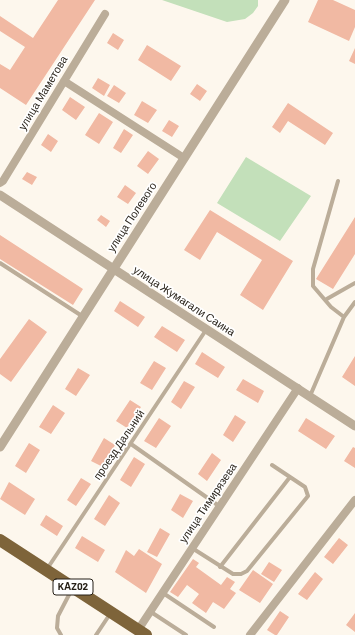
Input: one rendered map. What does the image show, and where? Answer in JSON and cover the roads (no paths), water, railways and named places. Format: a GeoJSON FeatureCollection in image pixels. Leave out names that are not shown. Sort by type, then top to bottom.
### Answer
{"type":"FeatureCollection","features":[{"type":"Feature","properties":{"kind":"highway","name":"KАZ02"},"geometry":{"type":"LineString","coordinates":[[0,540],[142,633]]}},
{"type":"Feature","properties":{"kind":"street","name":"улица Полевого"},"geometry":{"type":"LineString","coordinates":[[0,447],[82,316],[285,0]]}},
{"type":"Feature","properties":{"kind":"street","name":"улица Маметова"},"geometry":{"type":"LineString","coordinates":[[0,183],[3,181],[105,14]]}},
{"type":"Feature","properties":{"kind":"street"},"geometry":{"type":"LineString","coordinates":[[64,81],[184,158]]}},
{"type":"Feature","properties":{"kind":"street","name":"улица Жумагали Саина"},"geometry":{"type":"LineString","coordinates":[[0,195],[355,426]]}},
{"type":"Feature","properties":{"kind":"street","name":"улица Тимирязева"},"geometry":{"type":"LineString","coordinates":[[142,633],[151,612],[163,593],[298,388]]}},
{"type":"Feature","properties":{"kind":"street"},"geometry":{"type":"LineString","coordinates":[[250,635],[355,500]]}},
{"type":"Feature","properties":{"kind":"lane"},"geometry":{"type":"LineString","coordinates":[[338,181],[313,269],[313,286],[344,318]]}},
{"type":"Feature","properties":{"kind":"lane"},"geometry":{"type":"LineString","coordinates":[[0,263],[82,316]]}},
{"type":"Feature","properties":{"kind":"lane"},"geometry":{"type":"LineString","coordinates":[[325,300],[355,283]]}},
{"type":"Feature","properties":{"kind":"lane"},"geometry":{"type":"LineString","coordinates":[[310,396],[344,318],[355,302]]}},
{"type":"Feature","properties":{"kind":"lane","name":"проезд Дальний"},"geometry":{"type":"LineString","coordinates":[[47,570],[207,330]]}},
{"type":"Feature","properties":{"kind":"lane"},"geometry":{"type":"LineString","coordinates":[[131,444],[219,506]]}},
{"type":"Feature","properties":{"kind":"lane"},"geometry":{"type":"LineString","coordinates":[[192,548],[220,567],[237,575],[247,571],[308,496],[307,490],[272,465]]}},
{"type":"Feature","properties":{"kind":"lane"},"geometry":{"type":"LineString","coordinates":[[220,567],[290,477]]}},
{"type":"Feature","properties":{"kind":"lane"},"geometry":{"type":"LineString","coordinates":[[61,635],[57,628],[58,616],[73,587]]}},
{"type":"Feature","properties":{"kind":"lane"},"geometry":{"type":"LineString","coordinates":[[163,593],[214,627]]}},
{"type":"Feature","properties":{"kind":"lane"},"geometry":{"type":"LineString","coordinates":[[96,635],[111,612]]}},
{"type":"Feature","properties":{"kind":"lane"},"geometry":{"type":"LineString","coordinates":[[151,612],[186,635]]}}]}
